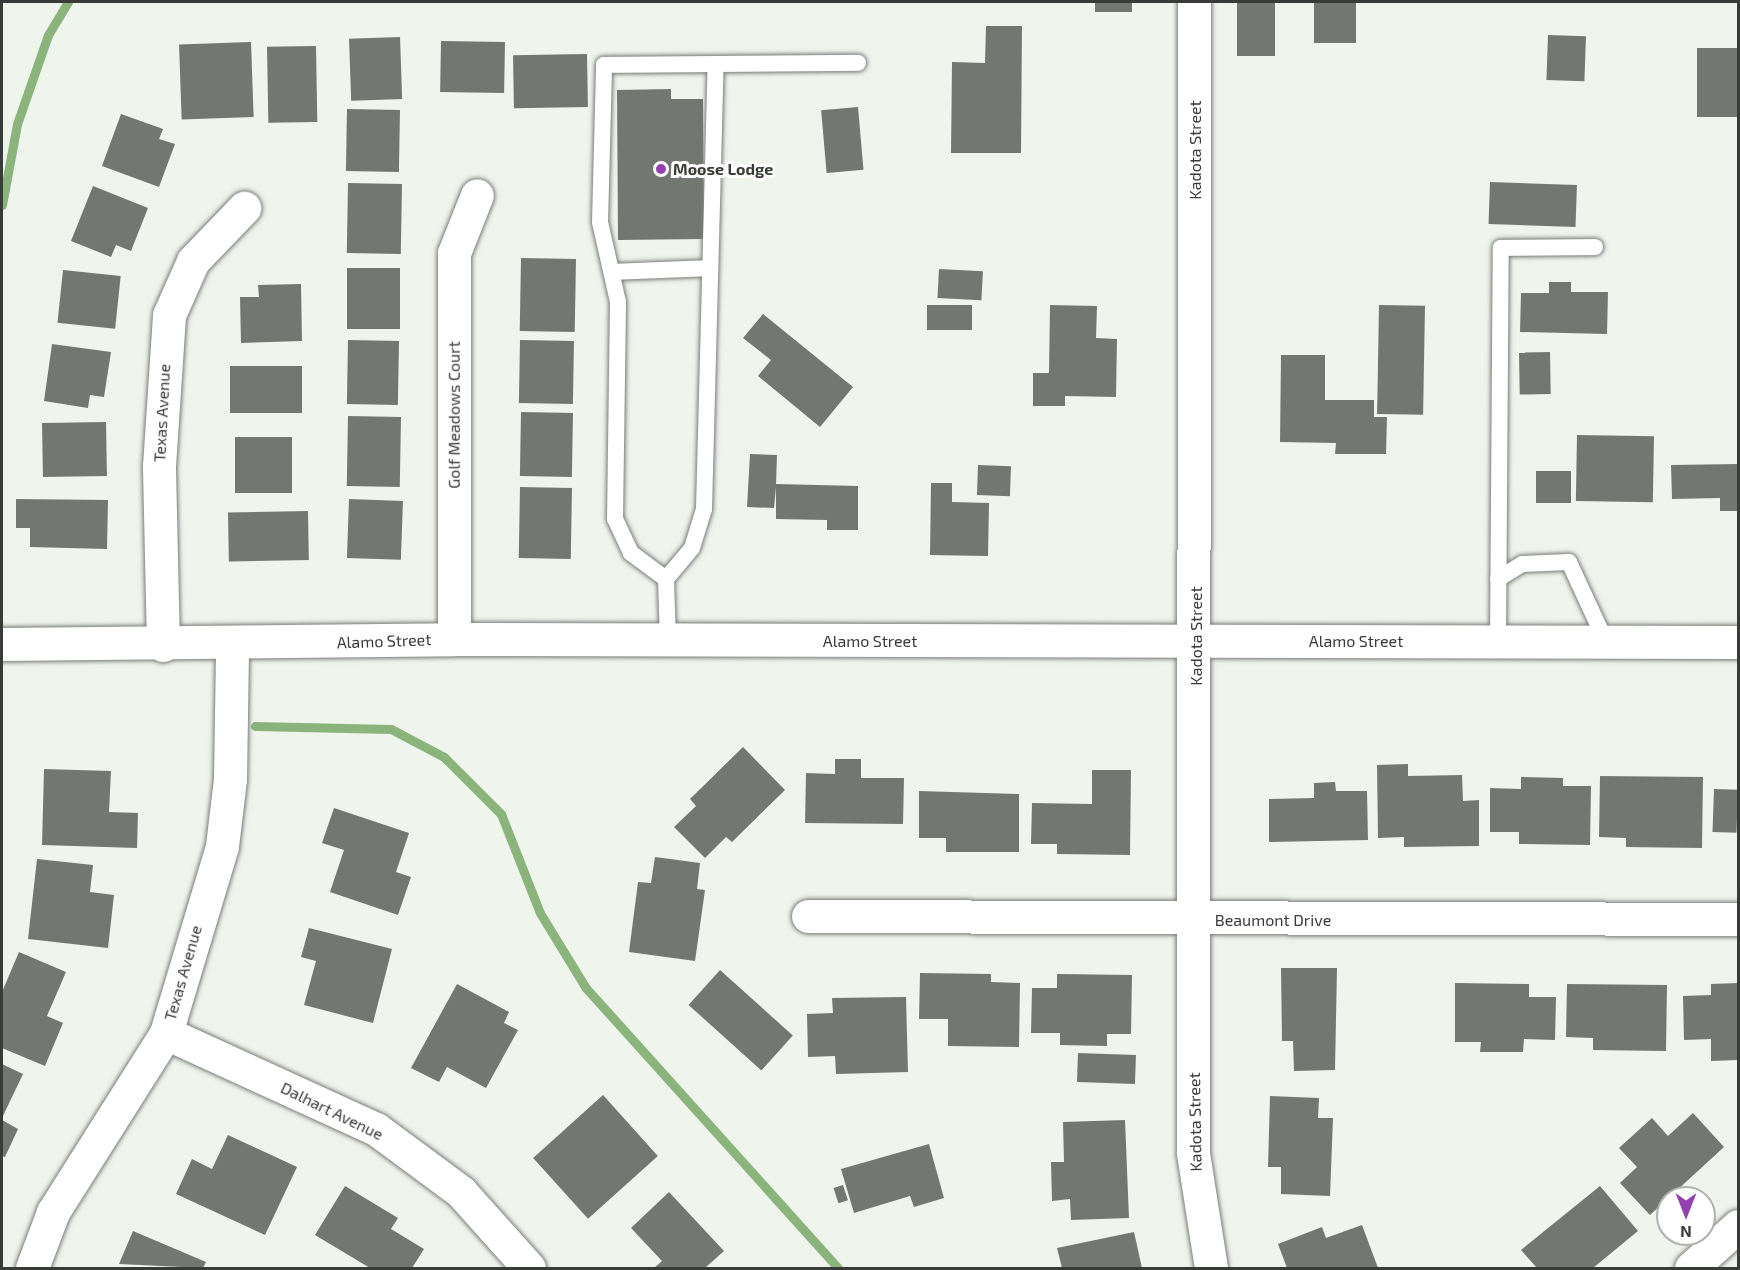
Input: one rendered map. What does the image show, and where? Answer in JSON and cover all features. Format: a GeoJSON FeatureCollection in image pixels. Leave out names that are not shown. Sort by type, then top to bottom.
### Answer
{"type":"FeatureCollection","features":[{"type":"Feature","properties":{"kind":"street","name":"Kadota Street"},"geometry":{"type":"LineString","coordinates":[[1194,2],[1197,641],[1193,1153],[1211,1269]]}},
{"type":"Feature","properties":{"kind":"street","name":"Golf Meadows Court"},"geometry":{"type":"LineString","coordinates":[[454,639],[454,253],[477,195]]}},
{"type":"Feature","properties":{"kind":"street","name":"Texas Avenue"},"geometry":{"type":"LineString","coordinates":[[163,645],[159,466],[169,315],[193,261],[244,208]]}},
{"type":"Feature","properties":{"kind":"street","name":"Alamo Street"},"geometry":{"type":"LineString","coordinates":[[2,644],[232,645],[454,639],[1738,642]]}},
{"type":"Feature","properties":{"kind":"street","name":"Texas Avenue"},"geometry":{"type":"LineString","coordinates":[[32,1269],[52,1212],[166,1033],[222,846],[230,779],[232,645]]}},
{"type":"Feature","properties":{"kind":"street","name":"Beaumont Drive"},"geometry":{"type":"LineString","coordinates":[[808,916],[1196,920],[1738,919]]}},
{"type":"Feature","properties":{"kind":"street","name":"Dalhart Avenue"},"geometry":{"type":"LineString","coordinates":[[166,1033],[376,1129],[461,1192],[529,1269]]}},
{"type":"Feature","properties":{"kind":"street"},"geometry":{"type":"LineString","coordinates":[[1691,1269],[1738,1226]]}},
{"type":"Feature","properties":{"kind":"lane"},"geometry":{"type":"LineString","coordinates":[[666,579],[631,553],[615,519],[618,302],[600,222],[604,65],[858,63]]}},
{"type":"Feature","properties":{"kind":"lane"},"geometry":{"type":"LineString","coordinates":[[668,640],[666,579],[692,548],[704,509],[716,64]]}},
{"type":"Feature","properties":{"kind":"lane"},"geometry":{"type":"LineString","coordinates":[[1497,641],[1501,248],[1595,247]]}},
{"type":"Feature","properties":{"kind":"lane"},"geometry":{"type":"LineString","coordinates":[[612,272],[710,268]]}},
{"type":"Feature","properties":{"kind":"lane"},"geometry":{"type":"LineString","coordinates":[[1498,579],[1522,564],[1569,562],[1606,642]]}},
{"type":"Feature","properties":{"kind":"building"},"geometry":{"type":"Polygon","coordinates":[[[1095,2],[1132,2],[1132,12],[1095,12],[1095,2]]]}},
{"type":"Feature","properties":{"kind":"building"},"geometry":{"type":"Polygon","coordinates":[[[1237,2],[1275,2],[1275,56],[1237,56],[1237,2]]]}},
{"type":"Feature","properties":{"kind":"building"},"geometry":{"type":"Polygon","coordinates":[[[1314,2],[1356,2],[1356,43],[1314,43],[1314,2]]]}},
{"type":"Feature","properties":{"kind":"building"},"geometry":{"type":"Polygon","coordinates":[[[986,26],[1022,26],[1021,153],[951,153],[952,62],[985,63],[986,26]]]}},
{"type":"Feature","properties":{"kind":"building"},"geometry":{"type":"Polygon","coordinates":[[[1548,35],[1586,36],[1584,81],[1546,80],[1548,35]]]}},
{"type":"Feature","properties":{"kind":"building"},"geometry":{"type":"Polygon","coordinates":[[[400,37],[402,99],[351,101],[349,39],[400,37]]]}},
{"type":"Feature","properties":{"kind":"building"},"geometry":{"type":"Polygon","coordinates":[[[441,41],[505,42],[504,93],[440,92],[441,41]]]}},
{"type":"Feature","properties":{"kind":"building"},"geometry":{"type":"Polygon","coordinates":[[[251,42],[254,117],[182,119],[179,45],[251,42]]]}},
{"type":"Feature","properties":{"kind":"building"},"geometry":{"type":"Polygon","coordinates":[[[316,46],[317,122],[268,123],[267,47],[316,46]]]}},
{"type":"Feature","properties":{"kind":"building"},"geometry":{"type":"Polygon","coordinates":[[[1697,48],[1738,48],[1738,117],[1697,117],[1697,48]]]}},
{"type":"Feature","properties":{"kind":"building"},"geometry":{"type":"Polygon","coordinates":[[[587,54],[588,107],[514,108],[513,55],[587,54]]]}},
{"type":"Feature","properties":{"kind":"building","name":"Moose Lodge"},"geometry":{"type":"Polygon","coordinates":[[[671,89],[671,99],[703,99],[704,239],[618,240],[617,90],[671,89]]]}},
{"type":"Feature","properties":{"kind":"building"},"geometry":{"type":"Polygon","coordinates":[[[858,107],[863,170],[827,173],[821,110],[858,107]]]}},
{"type":"Feature","properties":{"kind":"building"},"geometry":{"type":"Polygon","coordinates":[[[347,109],[400,110],[399,172],[346,171],[347,109]]]}},
{"type":"Feature","properties":{"kind":"building"},"geometry":{"type":"Polygon","coordinates":[[[121,114],[163,129],[159,139],[175,144],[159,187],[102,166],[121,114]]]}},
{"type":"Feature","properties":{"kind":"building"},"geometry":{"type":"Polygon","coordinates":[[[1490,182],[1577,185],[1575,227],[1489,224],[1490,182]]]}},
{"type":"Feature","properties":{"kind":"building"},"geometry":{"type":"Polygon","coordinates":[[[348,183],[402,184],[401,254],[347,253],[348,183]]]}},
{"type":"Feature","properties":{"kind":"building"},"geometry":{"type":"Polygon","coordinates":[[[93,186],[148,208],[131,251],[116,245],[111,257],[71,241],[93,186]]]}},
{"type":"Feature","properties":{"kind":"building"},"geometry":{"type":"Polygon","coordinates":[[[521,258],[576,259],[575,332],[520,331],[521,258]]]}},
{"type":"Feature","properties":{"kind":"building"},"geometry":{"type":"Polygon","coordinates":[[[347,268],[400,268],[400,329],[347,329],[347,268]]]}},
{"type":"Feature","properties":{"kind":"building"},"geometry":{"type":"Polygon","coordinates":[[[939,269],[983,271],[981,300],[937,298],[939,269]]]}},
{"type":"Feature","properties":{"kind":"building"},"geometry":{"type":"Polygon","coordinates":[[[63,270],[121,276],[115,329],[57,323],[63,270]]]}},
{"type":"Feature","properties":{"kind":"building"},"geometry":{"type":"Polygon","coordinates":[[[1549,282],[1571,282],[1571,292],[1608,292],[1607,334],[1520,332],[1521,293],[1549,293],[1549,282]]]}},
{"type":"Feature","properties":{"kind":"building"},"geometry":{"type":"Polygon","coordinates":[[[301,284],[302,341],[241,343],[240,297],[259,297],[258,285],[301,284]]]}},
{"type":"Feature","properties":{"kind":"building"},"geometry":{"type":"Polygon","coordinates":[[[927,305],[972,305],[972,330],[927,330],[927,305]]]}},
{"type":"Feature","properties":{"kind":"building"},"geometry":{"type":"Polygon","coordinates":[[[1050,305],[1097,306],[1096,338],[1117,339],[1116,397],[1065,396],[1065,406],[1033,406],[1033,373],[1049,373],[1050,305]]]}},
{"type":"Feature","properties":{"kind":"building"},"geometry":{"type":"Polygon","coordinates":[[[1379,305],[1425,306],[1423,415],[1377,414],[1379,305]]]}},
{"type":"Feature","properties":{"kind":"building"},"geometry":{"type":"Polygon","coordinates":[[[763,314],[853,387],[820,427],[758,376],[771,360],[743,338],[763,314]]]}},
{"type":"Feature","properties":{"kind":"building"},"geometry":{"type":"Polygon","coordinates":[[[348,340],[399,341],[398,405],[347,404],[348,340]]]}},
{"type":"Feature","properties":{"kind":"building"},"geometry":{"type":"Polygon","coordinates":[[[520,340],[574,341],[573,404],[519,403],[520,340]]]}},
{"type":"Feature","properties":{"kind":"building"},"geometry":{"type":"Polygon","coordinates":[[[52,344],[111,352],[104,397],[90,395],[88,408],[44,401],[52,344]]]}},
{"type":"Feature","properties":{"kind":"building"},"geometry":{"type":"Polygon","coordinates":[[[1550,352],[1551,394],[1520,395],[1519,353],[1550,352]]]}},
{"type":"Feature","properties":{"kind":"building"},"geometry":{"type":"Polygon","coordinates":[[[1281,355],[1325,355],[1325,400],[1374,400],[1374,417],[1387,417],[1386,454],[1335,454],[1336,443],[1280,442],[1281,355]]]}},
{"type":"Feature","properties":{"kind":"building"},"geometry":{"type":"Polygon","coordinates":[[[230,366],[302,366],[302,413],[230,413],[230,366]]]}},
{"type":"Feature","properties":{"kind":"building"},"geometry":{"type":"Polygon","coordinates":[[[521,412],[573,413],[572,477],[520,476],[521,412]]]}},
{"type":"Feature","properties":{"kind":"building"},"geometry":{"type":"Polygon","coordinates":[[[348,416],[401,417],[400,487],[347,486],[348,416]]]}},
{"type":"Feature","properties":{"kind":"building"},"geometry":{"type":"Polygon","coordinates":[[[106,422],[107,476],[43,477],[42,423],[106,422]]]}},
{"type":"Feature","properties":{"kind":"building"},"geometry":{"type":"Polygon","coordinates":[[[1577,435],[1654,436],[1653,502],[1576,501],[1577,435]]]}},
{"type":"Feature","properties":{"kind":"building"},"geometry":{"type":"Polygon","coordinates":[[[235,437],[292,437],[292,493],[235,493],[235,437]]]}},
{"type":"Feature","properties":{"kind":"building"},"geometry":{"type":"Polygon","coordinates":[[[750,454],[777,455],[776,484],[858,486],[858,530],[827,530],[827,520],[776,519],[776,487],[774,508],[747,507],[750,454]]]}},
{"type":"Feature","properties":{"kind":"building"},"geometry":{"type":"Polygon","coordinates":[[[1738,464],[1738,511],[1720,511],[1720,498],[1672,499],[1671,465],[1738,464]]]}},
{"type":"Feature","properties":{"kind":"building"},"geometry":{"type":"Polygon","coordinates":[[[978,465],[1011,466],[1010,496],[977,495],[978,465]]]}},
{"type":"Feature","properties":{"kind":"building"},"geometry":{"type":"Polygon","coordinates":[[[1536,471],[1571,471],[1571,503],[1536,503],[1536,471]]]}},
{"type":"Feature","properties":{"kind":"building"},"geometry":{"type":"Polygon","coordinates":[[[931,483],[952,483],[952,502],[989,503],[988,556],[930,555],[931,483]]]}},
{"type":"Feature","properties":{"kind":"building"},"geometry":{"type":"Polygon","coordinates":[[[520,487],[572,488],[571,559],[519,558],[520,487]]]}},
{"type":"Feature","properties":{"kind":"building"},"geometry":{"type":"Polygon","coordinates":[[[16,499],[108,500],[107,549],[30,547],[30,528],[16,528],[16,499]]]}},
{"type":"Feature","properties":{"kind":"building"},"geometry":{"type":"Polygon","coordinates":[[[349,499],[403,501],[401,560],[347,558],[349,499]]]}},
{"type":"Feature","properties":{"kind":"building"},"geometry":{"type":"Polygon","coordinates":[[[308,511],[309,560],[229,561],[228,512],[308,511]]]}},
{"type":"Feature","properties":{"kind":"building"},"geometry":{"type":"Polygon","coordinates":[[[743,747],[785,790],[732,842],[726,837],[705,858],[674,827],[696,806],[690,799],[743,747]]]}},
{"type":"Feature","properties":{"kind":"building"},"geometry":{"type":"Polygon","coordinates":[[[835,759],[861,759],[861,778],[904,778],[903,824],[805,823],[806,773],[835,774],[835,759]]]}},
{"type":"Feature","properties":{"kind":"building"},"geometry":{"type":"Polygon","coordinates":[[[1408,764],[1408,776],[1462,775],[1463,801],[1479,800],[1479,846],[1404,847],[1404,837],[1378,838],[1377,765],[1408,764]]]}},
{"type":"Feature","properties":{"kind":"building"},"geometry":{"type":"Polygon","coordinates":[[[44,769],[111,771],[109,812],[138,813],[137,848],[42,845],[44,769]]]}},
{"type":"Feature","properties":{"kind":"building"},"geometry":{"type":"Polygon","coordinates":[[[1092,770],[1131,770],[1130,855],[1057,854],[1057,844],[1031,844],[1032,803],[1092,804],[1092,770]]]}},
{"type":"Feature","properties":{"kind":"building"},"geometry":{"type":"Polygon","coordinates":[[[1600,776],[1703,777],[1702,848],[1626,847],[1626,838],[1599,837],[1600,776]]]}},
{"type":"Feature","properties":{"kind":"building"},"geometry":{"type":"Polygon","coordinates":[[[1521,777],[1563,778],[1563,786],[1591,786],[1590,845],[1519,844],[1519,832],[1490,832],[1490,788],[1521,789],[1521,777]]]}},
{"type":"Feature","properties":{"kind":"building"},"geometry":{"type":"Polygon","coordinates":[[[1335,782],[1336,791],[1367,791],[1368,840],[1269,842],[1269,799],[1314,798],[1314,783],[1335,782]]]}},
{"type":"Feature","properties":{"kind":"building"},"geometry":{"type":"Polygon","coordinates":[[[1714,789],[1738,790],[1736,833],[1712,832],[1714,789]]]}},
{"type":"Feature","properties":{"kind":"building"},"geometry":{"type":"Polygon","coordinates":[[[919,791],[1019,794],[1019,852],[946,852],[946,838],[919,838],[919,791]]]}},
{"type":"Feature","properties":{"kind":"building"},"geometry":{"type":"Polygon","coordinates":[[[334,808],[409,833],[396,872],[411,877],[398,915],[330,892],[344,850],[322,843],[334,808]]]}},
{"type":"Feature","properties":{"kind":"building"},"geometry":{"type":"Polygon","coordinates":[[[655,857],[700,863],[697,889],[705,890],[695,961],[629,952],[638,882],[651,883],[655,857]]]}},
{"type":"Feature","properties":{"kind":"building"},"geometry":{"type":"Polygon","coordinates":[[[37,859],[93,865],[90,892],[114,895],[108,948],[28,939],[37,859]]]}},
{"type":"Feature","properties":{"kind":"building"},"geometry":{"type":"Polygon","coordinates":[[[309,928],[392,949],[373,1023],[304,1005],[316,961],[301,957],[309,928]]]}},
{"type":"Feature","properties":{"kind":"building"},"geometry":{"type":"Polygon","coordinates":[[[19,952],[66,972],[47,1016],[63,1023],[45,1066],[2,1048],[2,992],[19,952]]]}},
{"type":"Feature","properties":{"kind":"building"},"geometry":{"type":"Polygon","coordinates":[[[1281,968],[1337,968],[1335,1070],[1294,1071],[1293,1041],[1282,1041],[1281,968]]]}},
{"type":"Feature","properties":{"kind":"building"},"geometry":{"type":"Polygon","coordinates":[[[720,970],[793,1036],[761,1071],[689,1005],[720,970]]]}},
{"type":"Feature","properties":{"kind":"building"},"geometry":{"type":"Polygon","coordinates":[[[920,973],[991,974],[991,982],[1020,983],[1019,1047],[948,1046],[948,1019],[919,1019],[920,973]]]}},
{"type":"Feature","properties":{"kind":"building"},"geometry":{"type":"Polygon","coordinates":[[[1057,974],[1132,975],[1131,1034],[1107,1034],[1107,1046],[1060,1045],[1060,1033],[1031,1033],[1032,988],[1057,988],[1057,974]]]}},
{"type":"Feature","properties":{"kind":"building"},"geometry":{"type":"Polygon","coordinates":[[[1455,983],[1529,984],[1529,997],[1556,997],[1555,1040],[1524,1039],[1523,1052],[1480,1052],[1481,1042],[1455,1042],[1455,983]]]}},
{"type":"Feature","properties":{"kind":"building"},"geometry":{"type":"Polygon","coordinates":[[[1738,983],[1738,1060],[1711,1061],[1711,1039],[1684,1040],[1683,996],[1711,995],[1711,984],[1738,983]]]}},
{"type":"Feature","properties":{"kind":"building"},"geometry":{"type":"Polygon","coordinates":[[[457,984],[509,1012],[504,1023],[518,1030],[486,1088],[447,1067],[439,1082],[411,1068],[457,984]]]}},
{"type":"Feature","properties":{"kind":"building"},"geometry":{"type":"Polygon","coordinates":[[[1567,984],[1667,985],[1666,1051],[1593,1050],[1593,1038],[1566,1037],[1567,984]]]}},
{"type":"Feature","properties":{"kind":"building"},"geometry":{"type":"Polygon","coordinates":[[[906,997],[908,1072],[836,1074],[835,1056],[808,1057],[807,1014],[833,1013],[832,998],[906,997]]]}},
{"type":"Feature","properties":{"kind":"building"},"geometry":{"type":"Polygon","coordinates":[[[1078,1053],[1136,1055],[1135,1084],[1077,1082],[1078,1053]]]}},
{"type":"Feature","properties":{"kind":"building"},"geometry":{"type":"Polygon","coordinates":[[[2,1064],[23,1074],[2,1118],[2,1064]]]}},
{"type":"Feature","properties":{"kind":"building"},"geometry":{"type":"Polygon","coordinates":[[[603,1095],[658,1156],[588,1219],[533,1158],[603,1095]]]}},
{"type":"Feature","properties":{"kind":"building"},"geometry":{"type":"Polygon","coordinates":[[[1270,1096],[1319,1098],[1318,1118],[1333,1118],[1330,1196],[1281,1194],[1281,1167],[1268,1167],[1270,1096]]]}},
{"type":"Feature","properties":{"kind":"building"},"geometry":{"type":"Polygon","coordinates":[[[1693,1113],[1724,1147],[1682,1186],[1656,1186],[1656,1209],[1650,1215],[1620,1183],[1637,1167],[1619,1148],[1652,1118],[1668,1136],[1693,1113]]]}},
{"type":"Feature","properties":{"kind":"building"},"geometry":{"type":"Polygon","coordinates":[[[2,1120],[18,1129],[5,1157],[2,1156],[2,1120]]]}},
{"type":"Feature","properties":{"kind":"building"},"geometry":{"type":"Polygon","coordinates":[[[1125,1120],[1129,1218],[1071,1220],[1070,1199],[1052,1201],[1051,1162],[1064,1162],[1063,1122],[1125,1120]]]}},
{"type":"Feature","properties":{"kind":"building"},"geometry":{"type":"Polygon","coordinates":[[[228,1135],[297,1167],[265,1235],[176,1194],[192,1159],[212,1169],[228,1135]]]}},
{"type":"Feature","properties":{"kind":"building"},"geometry":{"type":"Polygon","coordinates":[[[929,1144],[944,1198],[914,1207],[910,1196],[854,1213],[841,1169],[929,1144]]]}},
{"type":"Feature","properties":{"kind":"building"},"geometry":{"type":"Polygon","coordinates":[[[843,1185],[848,1200],[838,1203],[833,1188],[843,1185]]]}},
{"type":"Feature","properties":{"kind":"building"},"geometry":{"type":"Polygon","coordinates":[[[345,1186],[398,1218],[391,1229],[424,1249],[412,1268],[370,1268],[315,1235],[345,1186]]]}},
{"type":"Feature","properties":{"kind":"building"},"geometry":{"type":"Polygon","coordinates":[[[1600,1186],[1638,1231],[1593,1268],[1537,1268],[1521,1250],[1600,1186]]]}},
{"type":"Feature","properties":{"kind":"building"},"geometry":{"type":"Polygon","coordinates":[[[669,1192],[724,1251],[705,1268],[654,1268],[662,1261],[631,1228],[669,1192]]]}},
{"type":"Feature","properties":{"kind":"building"},"geometry":{"type":"Polygon","coordinates":[[[1362,1225],[1378,1268],[1287,1268],[1278,1244],[1322,1227],[1326,1238],[1362,1225]]]}},
{"type":"Feature","properties":{"kind":"building"},"geometry":{"type":"Polygon","coordinates":[[[133,1231],[206,1262],[203,1268],[119,1264],[133,1231]]]}},
{"type":"Feature","properties":{"kind":"building"},"geometry":{"type":"Polygon","coordinates":[[[1134,1232],[1142,1268],[1062,1268],[1057,1248],[1134,1232]]]}},
{"type":"Feature","properties":{"kind":"waterway"},"geometry":{"type":"LineString","coordinates":[[2,205],[17,124],[48,35],[68,2]]}},
{"type":"Feature","properties":{"kind":"waterway"},"geometry":{"type":"LineString","coordinates":[[255,726],[391,729],[444,757],[501,814],[540,913],[586,988],[838,1268]]}},
{"type":"Feature","properties":{"kind":"place","name":"Moose Lodge"},"geometry":{"type":"Point","coordinates":[661,169]}}]}
